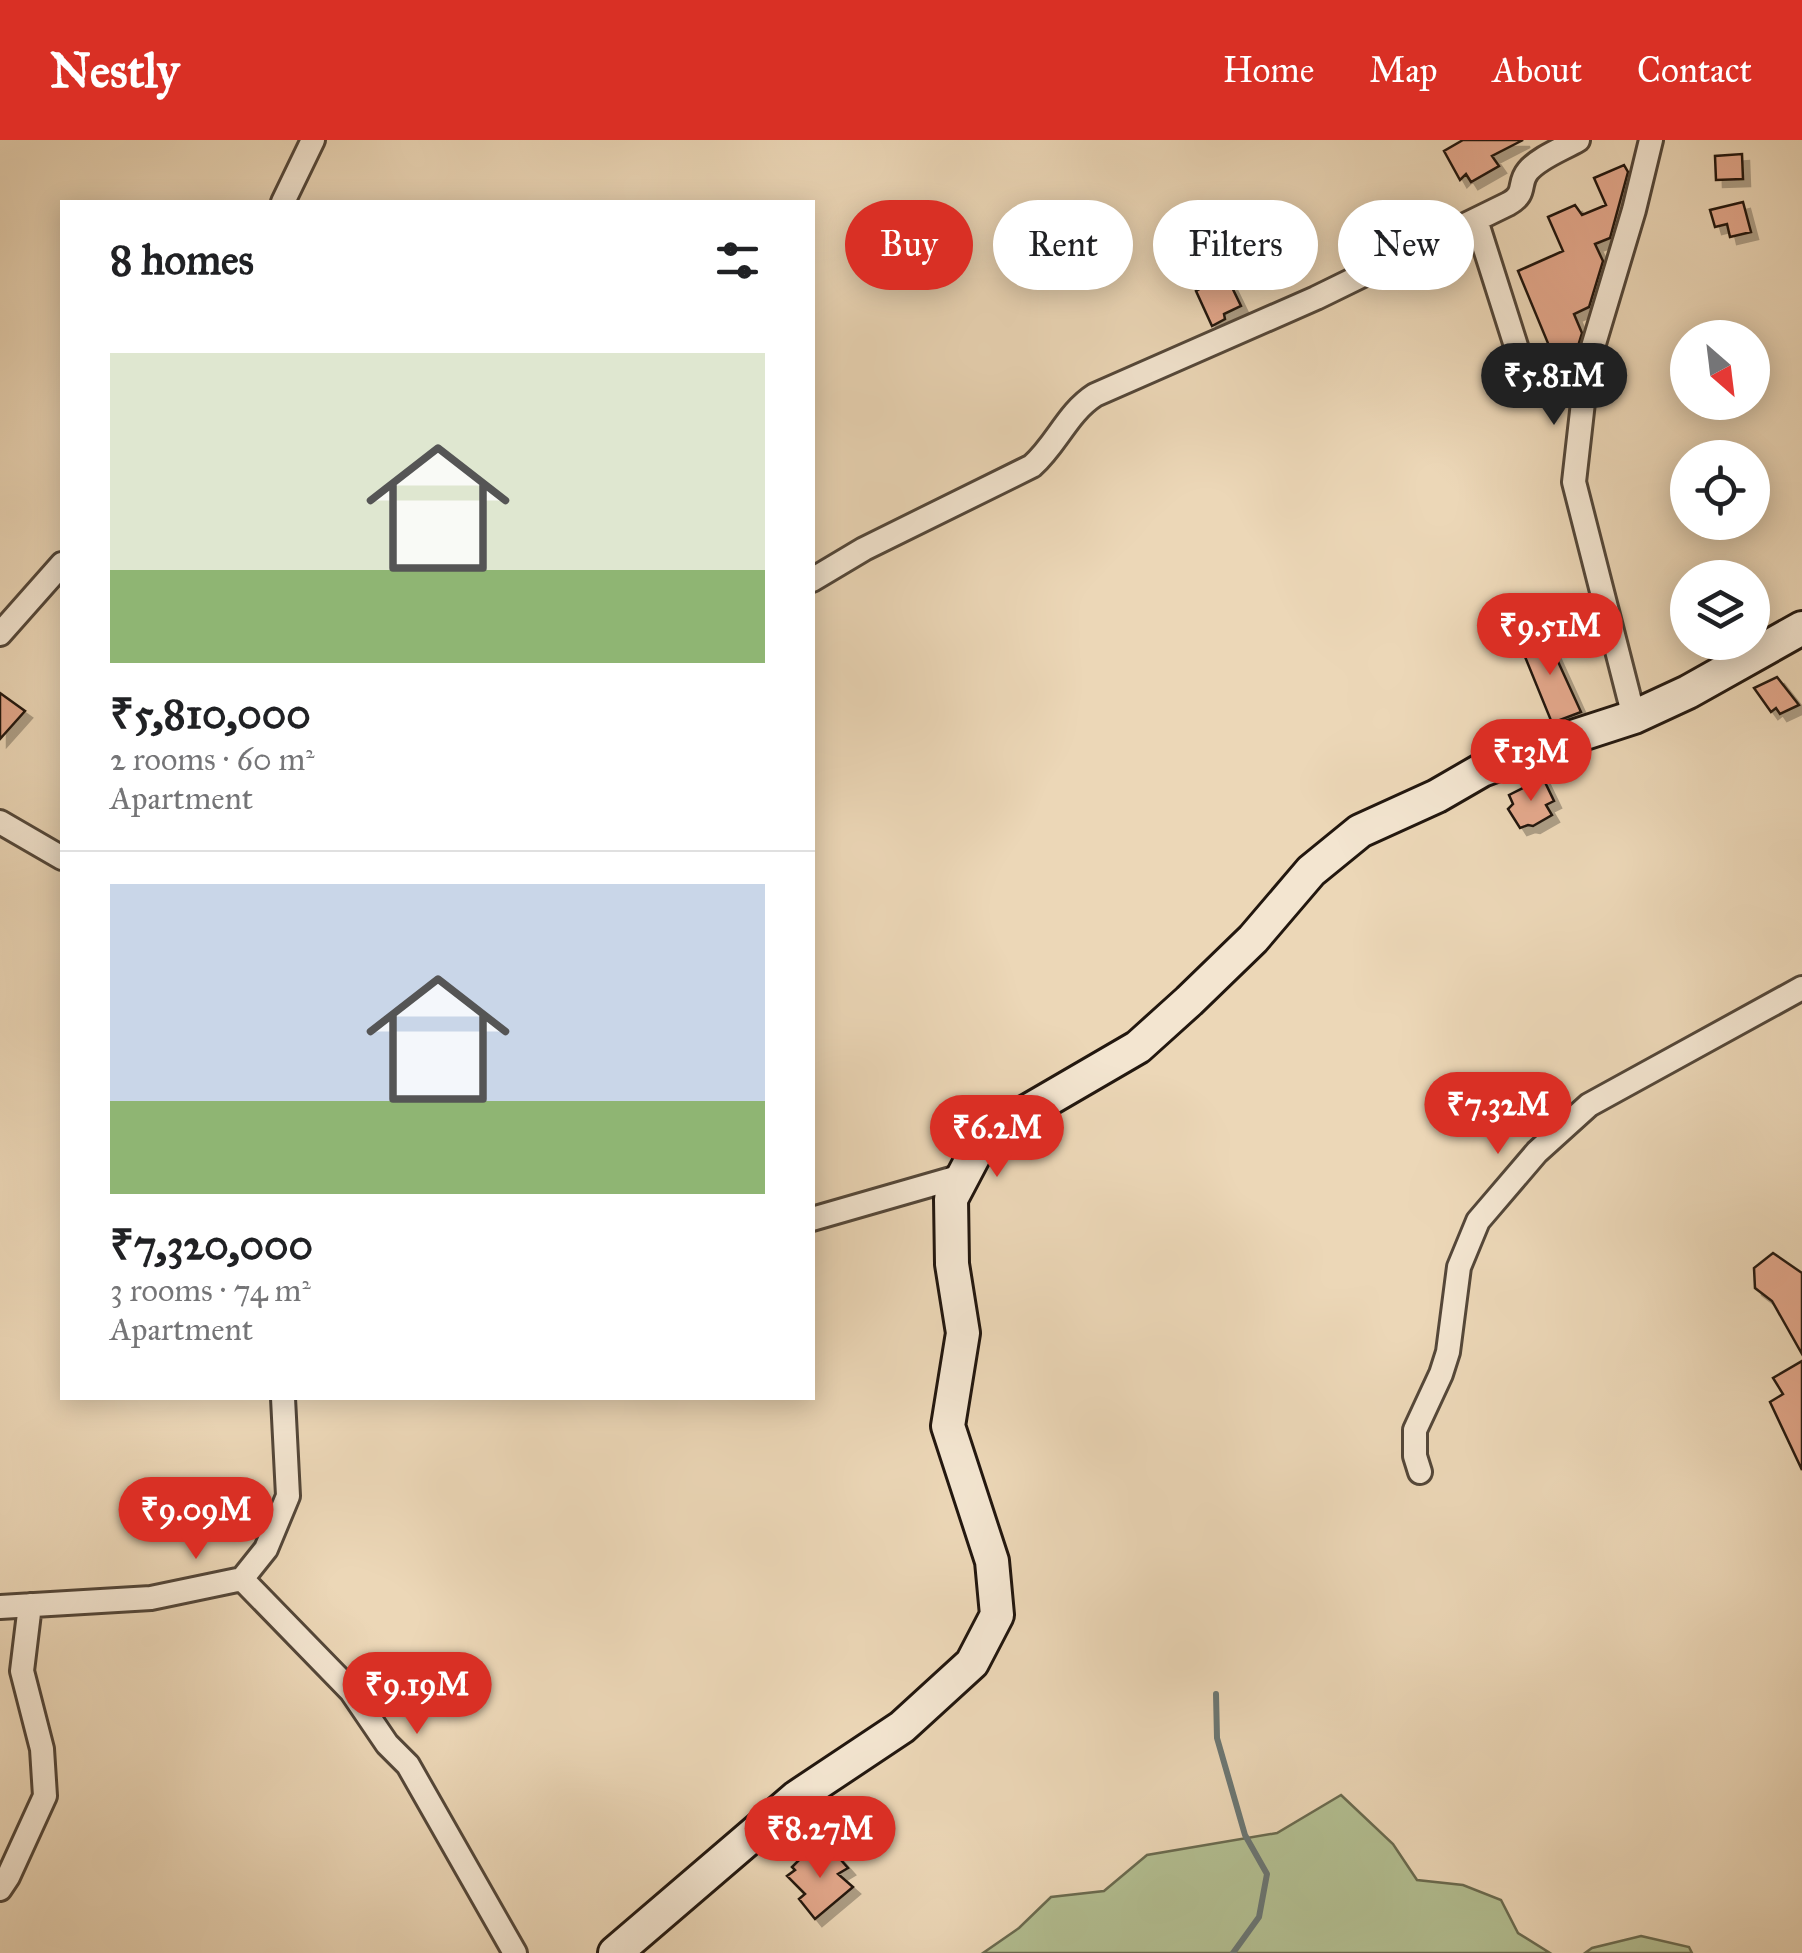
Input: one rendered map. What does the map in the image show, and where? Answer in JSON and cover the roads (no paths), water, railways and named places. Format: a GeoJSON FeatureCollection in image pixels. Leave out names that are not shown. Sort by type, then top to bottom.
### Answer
{"type":"FeatureCollection","features":[{"type":"Feature","properties":{"kind":"main road"},"geometry":{"type":"LineString","coordinates":[[615,1953],[796,1796],[902,1726],[972,1663],[998,1615],[992,1561],[948,1426],[963,1333],[952,1264],[951,1199],[980,1144],[1028,1111],[1138,1047],[1253,939],[1311,871],[1360,832],[1482,770],[1634,717],[1688,692],[1802,628]]}},
{"type":"Feature","properties":{"kind":"street"},"geometry":{"type":"LineString","coordinates":[[284,200],[313,140]]}},
{"type":"Feature","properties":{"kind":"street"},"geometry":{"type":"LineString","coordinates":[[815,578],[864,548],[1032,466],[1073,412],[1094,394],[1316,298],[1518,199],[1524,176],[1533,166],[1578,140]]}},
{"type":"Feature","properties":{"kind":"street"},"geometry":{"type":"LineString","coordinates":[[1634,717],[1574,482],[1587,367],[1651,140]]}},
{"type":"Feature","properties":{"kind":"street"},"geometry":{"type":"LineString","coordinates":[[1476,220],[1523,368],[1587,367]]}},
{"type":"Feature","properties":{"kind":"street"},"geometry":{"type":"LineString","coordinates":[[0,634],[60,566]]}},
{"type":"Feature","properties":{"kind":"street"},"geometry":{"type":"LineString","coordinates":[[0,822],[60,857]]}},
{"type":"Feature","properties":{"kind":"street"},"geometry":{"type":"LineString","coordinates":[[1420,1472],[1415,1456],[1415,1430],[1444,1363],[1459,1266],[1478,1221],[1537,1152],[1589,1105],[1802,988]]}},
{"type":"Feature","properties":{"kind":"street"},"geometry":{"type":"LineString","coordinates":[[815,1218],[965,1175]]}},
{"type":"Feature","properties":{"kind":"street"},"geometry":{"type":"LineString","coordinates":[[0,1607],[151,1598],[242,1580],[266,1550],[288,1496],[282,1400]]}},
{"type":"Feature","properties":{"kind":"street"},"geometry":{"type":"LineString","coordinates":[[242,1580],[352,1691],[408,1766],[515,1953]]}},
{"type":"Feature","properties":{"kind":"street"},"geometry":{"type":"LineString","coordinates":[[0,1889],[45,1796],[42,1749],[22,1670],[30,1605]]}},
{"type":"Feature","properties":{"kind":"waterway"},"geometry":{"type":"LineString","coordinates":[[1216,1694],[1217,1738],[1245,1835],[1267,1874],[1259,1917],[1233,1953]]}}]}
